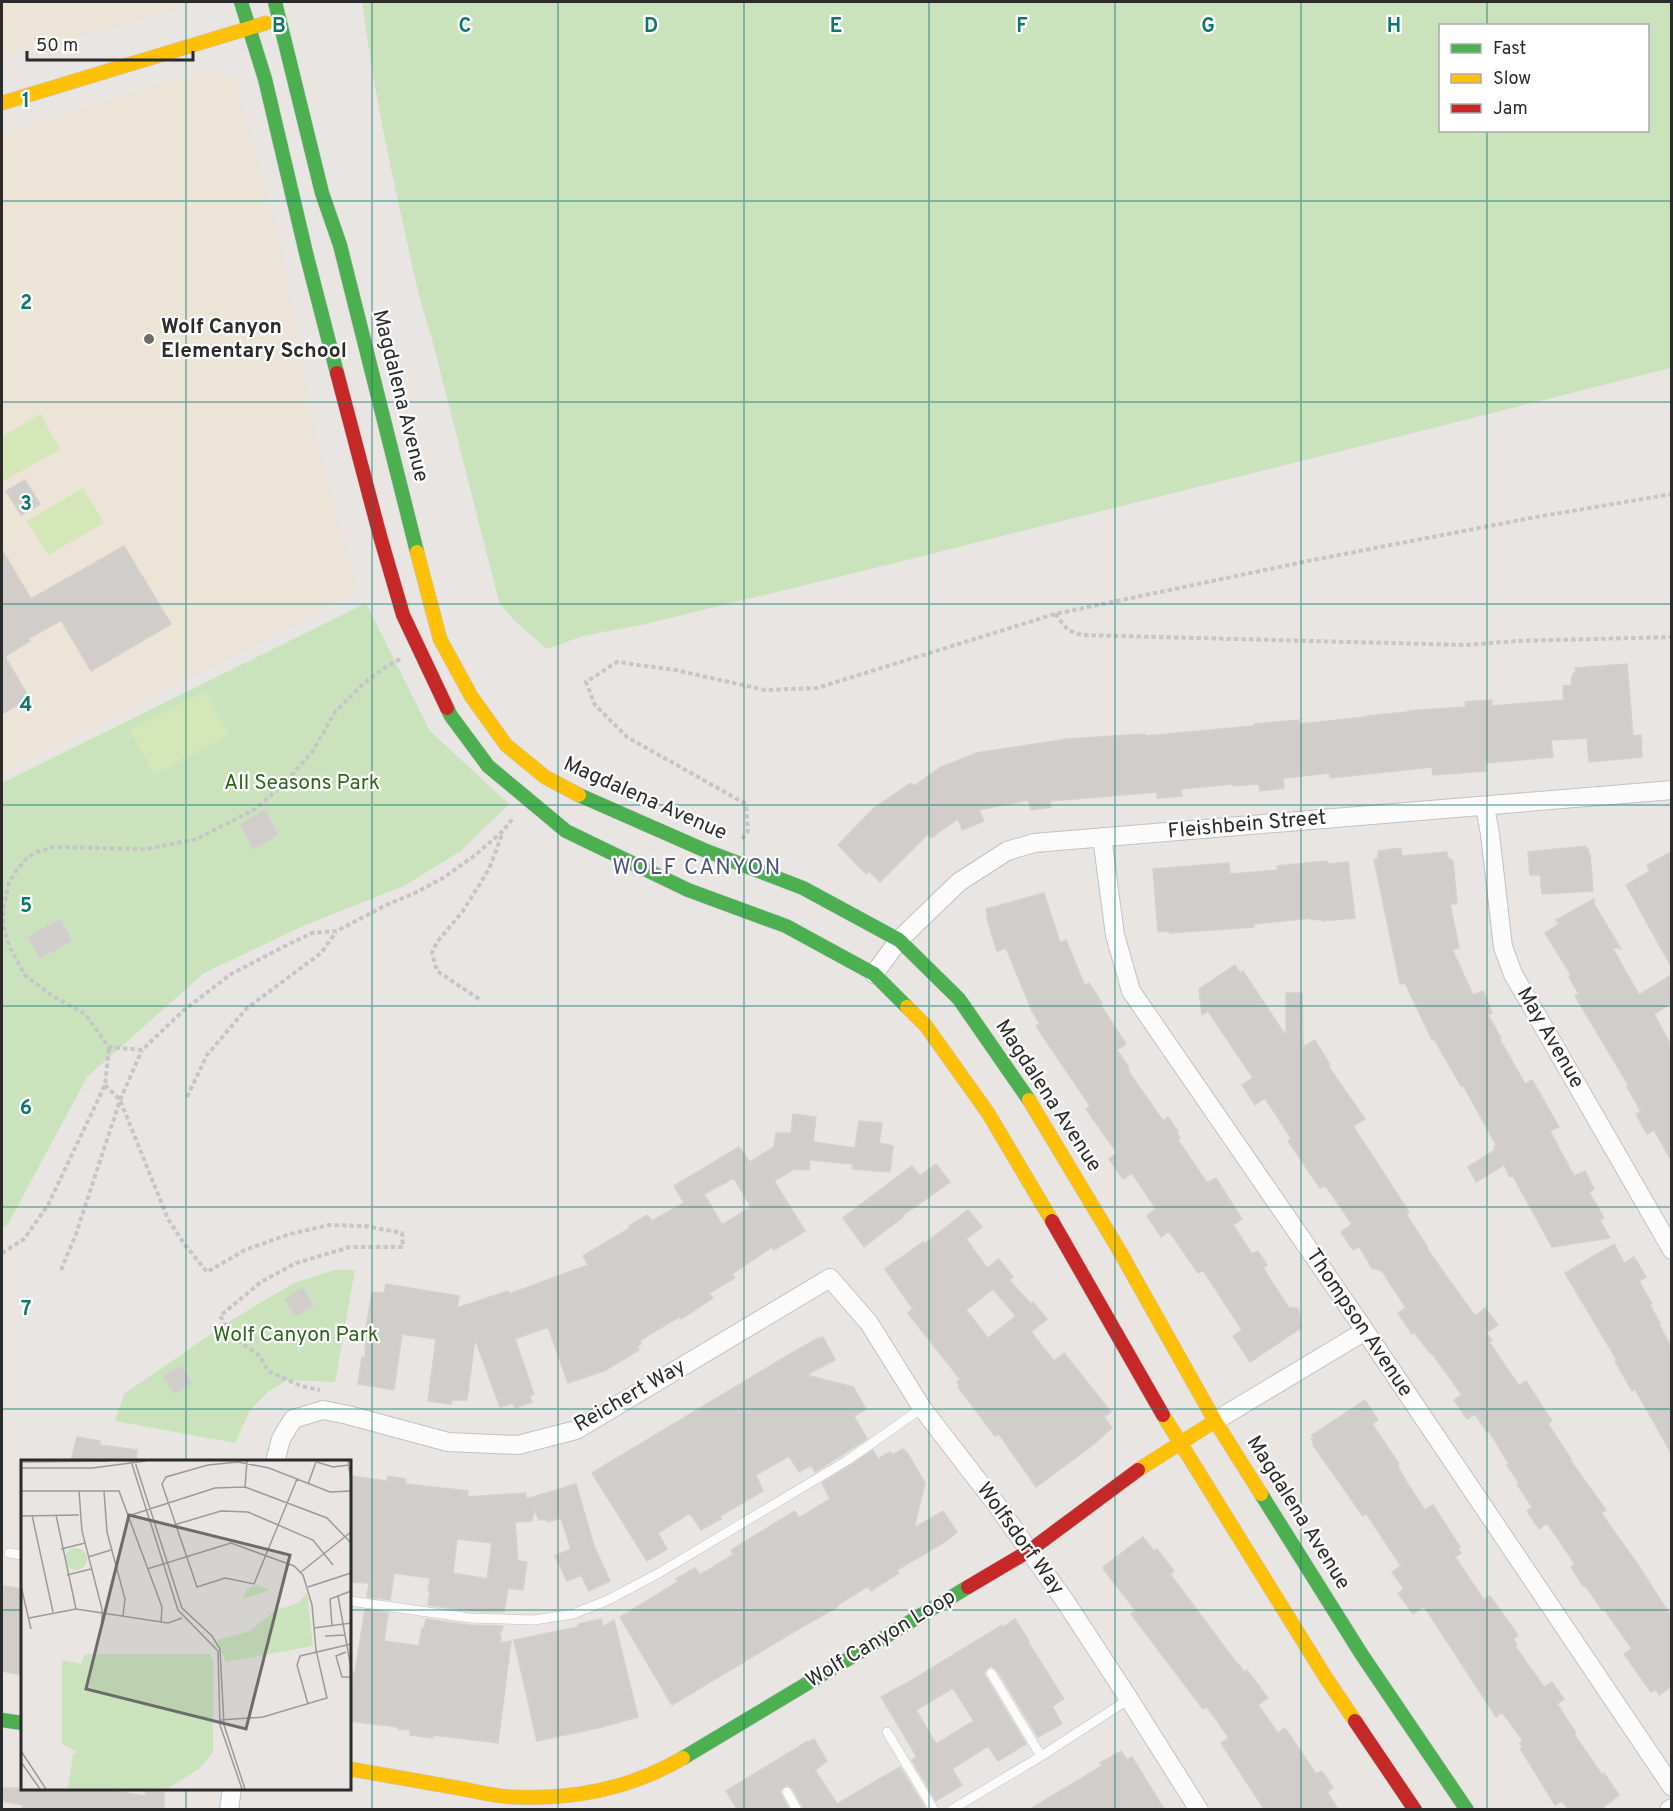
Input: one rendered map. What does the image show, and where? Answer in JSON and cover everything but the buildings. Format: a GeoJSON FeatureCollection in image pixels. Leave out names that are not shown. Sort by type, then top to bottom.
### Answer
{"type":"FeatureCollection","features":[{"type":"Feature","properties":{"kind":"street"},"geometry":{"type":"LineString","coordinates":[[240,2],[265,79],[307,257],[403,615],[452,716],[488,766],[566,831],[688,890],[786,926],[874,974],[926,1026],[988,1113],[1179,1443],[1326,1678],[1415,1809]]}},
{"type":"Feature","properties":{"kind":"street","name":"Magdalena Avenue"},"geometry":{"type":"LineString","coordinates":[[275,2],[322,193],[340,245],[430,605],[440,639],[471,696],[506,745],[545,777],[589,800],[803,888],[899,940],[959,999],[1023,1090],[1119,1250],[1215,1421],[1362,1655],[1467,1809]]}},
{"type":"Feature","properties":{"kind":"street"},"geometry":{"type":"LineString","coordinates":[[2,103],[280,19]]}},
{"type":"Feature","properties":{"kind":"street","name":"Fleishbein Street"},"geometry":{"type":"LineString","coordinates":[[874,974],[899,940],[959,882],[1007,851],[1034,843],[1671,790]]}},
{"type":"Feature","properties":{"kind":"street","name":"May Avenue"},"geometry":{"type":"LineString","coordinates":[[1485,807],[1503,947],[1514,974],[1671,1250]]}},
{"type":"Feature","properties":{"kind":"street","name":"Thompson Avenue"},"geometry":{"type":"LineString","coordinates":[[1102,837],[1115,935],[1131,991],[1365,1331],[1671,1787]]}},
{"type":"Feature","properties":{"kind":"street","name":"Wolfsdorf Way"},"geometry":{"type":"LineString","coordinates":[[830,1278],[869,1323],[922,1408],[1029,1551],[1129,1699],[1199,1809]]}},
{"type":"Feature","properties":{"kind":"street","name":"Reichert Way"},"geometry":{"type":"LineString","coordinates":[[275,1460],[281,1439],[293,1419],[323,1410],[448,1442],[518,1445],[576,1430],[830,1278]]}},
{"type":"Feature","properties":{"kind":"street","name":"Wolf Canyon Loop"},"geometry":{"type":"LineString","coordinates":[[351,1770],[510,1797],[554,1797],[603,1791],[669,1766],[1029,1551],[1147,1463],[1365,1331]]}},
{"type":"Feature","properties":{"kind":"street"},"geometry":{"type":"LineString","coordinates":[[2,1720],[21,1722]]}},
{"type":"Feature","properties":{"kind":"street"},"geometry":{"type":"LineString","coordinates":[[228,1809],[232,1790]]}},
{"type":"Feature","properties":{"kind":"lane"},"geometry":{"type":"LineString","coordinates":[[351,1601],[470,1618],[534,1620],[573,1614],[608,1600],[659,1574],[848,1460],[922,1408]]}},
{"type":"Feature","properties":{"kind":"lane"},"geometry":{"type":"LineString","coordinates":[[9,1553],[21,1555]]}},
{"type":"Feature","properties":{"kind":"lane"},"geometry":{"type":"LineString","coordinates":[[991,1674],[1041,1756]]}},
{"type":"Feature","properties":{"kind":"lane"},"geometry":{"type":"LineString","coordinates":[[951,1809],[1041,1756],[1129,1699]]}},
{"type":"Feature","properties":{"kind":"lane"},"geometry":{"type":"LineString","coordinates":[[886,1732],[934,1809]]}},
{"type":"Feature","properties":{"kind":"lane"},"geometry":{"type":"LineString","coordinates":[[787,1792],[797,1809]]}},
{"type":"Feature","properties":{"kind":"path"},"geometry":{"type":"LineString","coordinates":[[728,859],[748,831],[746,804],[627,737],[595,705],[586,682],[617,662],[675,670],[765,690],[817,688],[1055,614],[1308,561],[1536,517],[1671,494]]}},
{"type":"Feature","properties":{"kind":"path"},"geometry":{"type":"LineString","coordinates":[[1055,614],[1068,630],[1081,635],[1466,645],[1516,640],[1671,637]]}},
{"type":"Feature","properties":{"kind":"path"},"geometry":{"type":"LineString","coordinates":[[2,1253],[24,1239],[48,1205],[105,1085],[109,1047],[85,1014],[51,995],[25,975],[10,948],[3,925],[4,904],[9,883],[16,871],[27,858],[53,847],[146,849],[197,839],[255,809],[292,775],[312,751],[335,712],[364,683],[386,667],[419,649]]}},
{"type":"Feature","properties":{"kind":"path"},"geometry":{"type":"LineString","coordinates":[[61,1270],[76,1234],[120,1100],[142,1050],[184,1010],[231,974],[312,933],[337,931],[443,878],[503,831],[527,800]]}},
{"type":"Feature","properties":{"kind":"path"},"geometry":{"type":"LineString","coordinates":[[479,999],[437,971],[432,953],[437,942],[463,911],[489,869],[503,831]]}},
{"type":"Feature","properties":{"kind":"path"},"geometry":{"type":"LineString","coordinates":[[187,1097],[207,1055],[246,1009],[321,953],[337,931]]}},
{"type":"Feature","properties":{"kind":"path"},"geometry":{"type":"LineString","coordinates":[[109,1047],[142,1050]]}},
{"type":"Feature","properties":{"kind":"path"},"geometry":{"type":"LineString","coordinates":[[105,1085],[120,1100],[168,1219],[207,1272],[244,1250],[290,1234],[329,1225],[365,1226],[402,1233],[403,1246],[350,1247],[296,1263],[261,1282],[220,1316],[232,1336],[260,1356],[268,1371],[301,1386],[325,1390]]}},
{"type":"Feature","properties":{"kind":"shaded area"},"geometry":{"type":"Polygon","coordinates":[[[2,2],[177,2],[180,8],[18,52],[2,59],[2,2]]]}},
{"type":"Feature","properties":{"kind":"shaded area","name":"Wolf Canyon Elementary School"},"geometry":{"type":"Polygon","coordinates":[[[215,70],[234,79],[280,244],[314,434],[357,592],[2,774],[2,135],[153,87],[215,70]]]}},
{"type":"Feature","properties":{"kind":"green space"},"geometry":{"type":"Polygon","coordinates":[[[362,2],[1671,2],[1671,368],[887,565],[646,624],[583,636],[547,649],[515,621],[500,604],[416,282],[375,87],[362,2]]]}},
{"type":"Feature","properties":{"kind":"green space"},"geometry":{"type":"Polygon","coordinates":[[[40,414],[60,449],[4,481],[2,477],[2,437],[40,414]]]}},
{"type":"Feature","properties":{"kind":"green space"},"geometry":{"type":"Polygon","coordinates":[[[83,488],[104,523],[48,555],[27,521],[83,488]]]}},
{"type":"Feature","properties":{"kind":"green space","name":"All Seasons Park"},"geometry":{"type":"Polygon","coordinates":[[[366,603],[430,731],[509,804],[461,851],[404,886],[303,926],[204,973],[87,1077],[8,1224],[2,1228],[2,783],[366,603]]]}},
{"type":"Feature","properties":{"kind":"green space"},"geometry":{"type":"Polygon","coordinates":[[[205,691],[229,735],[154,774],[130,730],[205,691]]]}},
{"type":"Feature","properties":{"kind":"green space","name":"Wolf Canyon Park"},"geometry":{"type":"Polygon","coordinates":[[[334,1270],[355,1270],[335,1382],[287,1380],[269,1391],[250,1410],[235,1443],[115,1421],[124,1394],[230,1321],[292,1284],[334,1270]]]}},
{"type":"Feature","properties":{"kind":"traffic: fast"},"geometry":{"type":"LineString","coordinates":[[241,2],[265,79],[337,373]]}},
{"type":"Feature","properties":{"kind":"traffic: fast"},"geometry":{"type":"LineString","coordinates":[[275,2],[322,193],[340,245],[417,552]]}},
{"type":"Feature","properties":{"kind":"traffic: fast"},"geometry":{"type":"LineString","coordinates":[[447,708],[488,766],[566,831],[688,890],[786,926],[874,974],[907,1007]]}},
{"type":"Feature","properties":{"kind":"traffic: fast"},"geometry":{"type":"LineString","coordinates":[[579,795],[704,850],[803,888],[899,940],[959,999],[1029,1100]]}},
{"type":"Feature","properties":{"kind":"traffic: fast"},"geometry":{"type":"LineString","coordinates":[[1261,1494],[1362,1655],[1467,1810]]}},
{"type":"Feature","properties":{"kind":"traffic: fast"},"geometry":{"type":"LineString","coordinates":[[683,1758],[968,1587]]}},
{"type":"Feature","properties":{"kind":"traffic: fast"},"geometry":{"type":"LineString","coordinates":[[2,1720],[21,1723]]}},
{"type":"Feature","properties":{"kind":"traffic: slow"},"geometry":{"type":"LineString","coordinates":[[2,103],[266,23]]}},
{"type":"Feature","properties":{"kind":"traffic: slow"},"geometry":{"type":"LineString","coordinates":[[417,552],[440,639],[471,696],[506,745],[545,777],[579,795]]}},
{"type":"Feature","properties":{"kind":"traffic: slow"},"geometry":{"type":"LineString","coordinates":[[907,1007],[926,1026],[988,1113],[1052,1221]]}},
{"type":"Feature","properties":{"kind":"traffic: slow"},"geometry":{"type":"LineString","coordinates":[[1029,1100],[1119,1250],[1215,1421],[1261,1494]]}},
{"type":"Feature","properties":{"kind":"traffic: slow"},"geometry":{"type":"LineString","coordinates":[[1163,1415],[1355,1721]]}},
{"type":"Feature","properties":{"kind":"traffic: slow"},"geometry":{"type":"LineString","coordinates":[[1138,1470],[1215,1421]]}},
{"type":"Feature","properties":{"kind":"traffic: slow"},"geometry":{"type":"LineString","coordinates":[[351,1769],[498,1796],[557,1797],[621,1785],[663,1769],[683,1758]]}},
{"type":"Feature","properties":{"kind":"traffic: jam"},"geometry":{"type":"LineString","coordinates":[[337,373],[403,615],[447,708]]}},
{"type":"Feature","properties":{"kind":"traffic: jam"},"geometry":{"type":"LineString","coordinates":[[1052,1221],[1163,1415]]}},
{"type":"Feature","properties":{"kind":"traffic: jam"},"geometry":{"type":"LineString","coordinates":[[968,1587],[1029,1551],[1138,1470]]}},
{"type":"Feature","properties":{"kind":"traffic: jam"},"geometry":{"type":"LineString","coordinates":[[1355,1721],[1415,1810]]}},
{"type":"Feature","properties":{"kind":"place","name":"Wolf Canyon Elementary School"},"geometry":{"type":"Point","coordinates":[149,339]}},
{"type":"Feature","properties":{"kind":"district","name":"WOLF CANYON"},"geometry":{"type":"Point","coordinates":[697,868]}}]}
